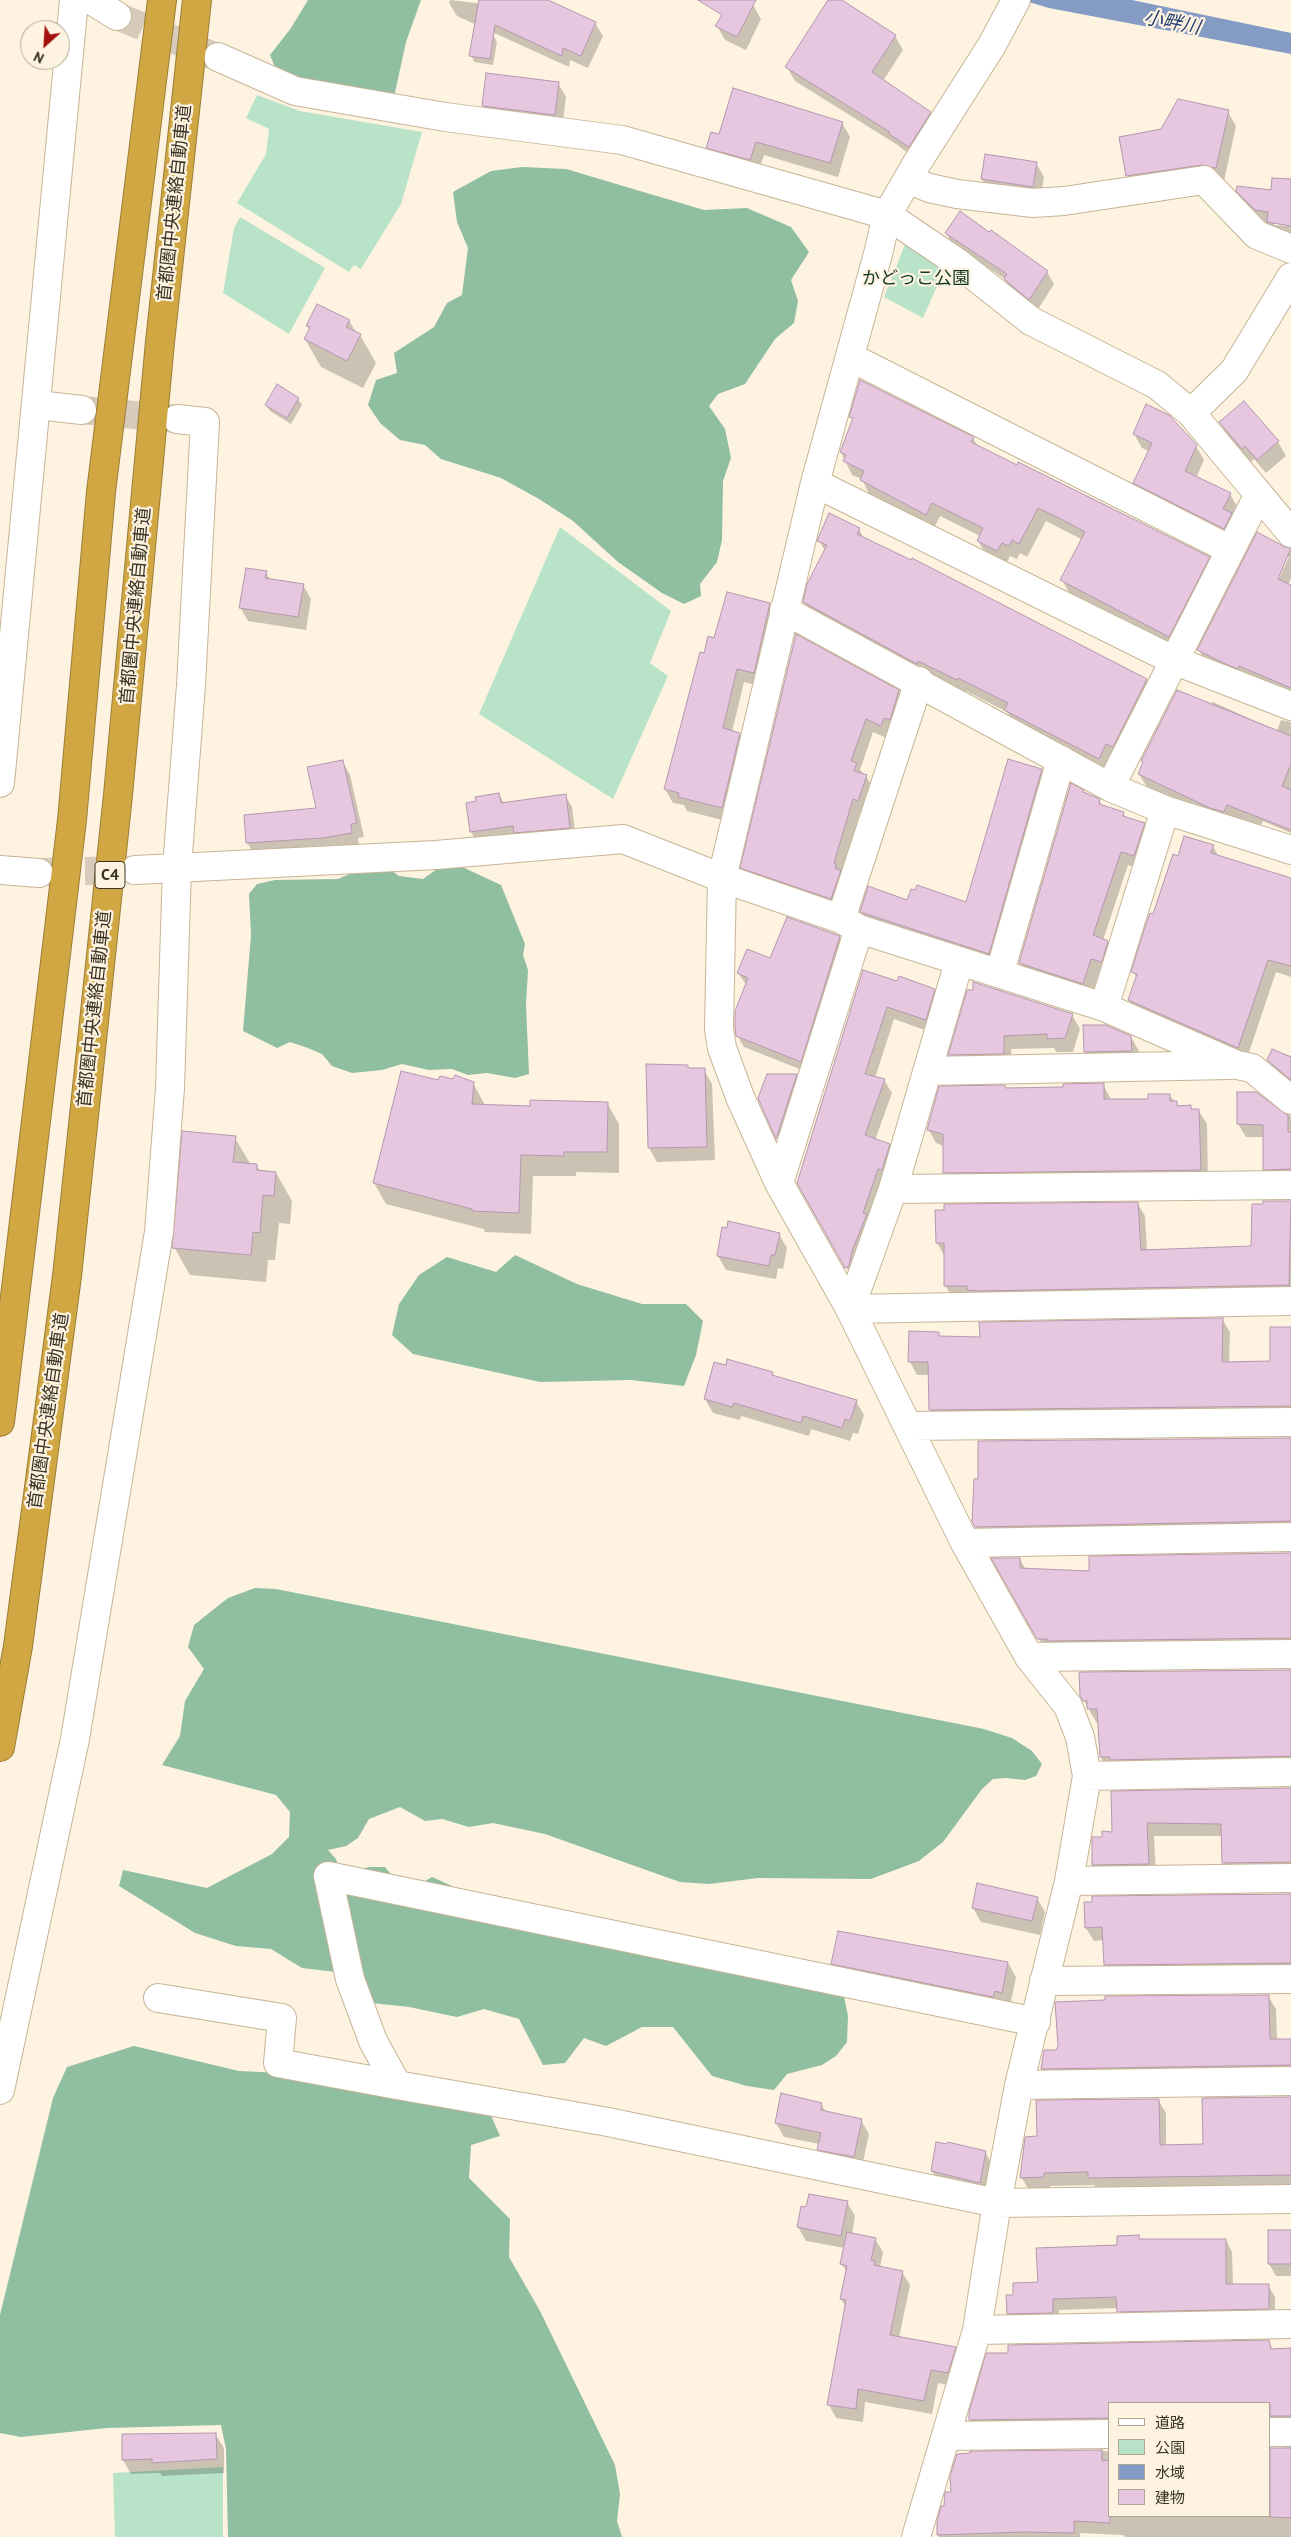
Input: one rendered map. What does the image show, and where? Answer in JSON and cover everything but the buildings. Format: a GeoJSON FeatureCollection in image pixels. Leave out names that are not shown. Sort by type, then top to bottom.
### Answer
{"type":"FeatureCollection","features":[{"type":"Feature","properties":{"kind":"highway","name":"首都圏中央連絡自動車道"},"geometry":{"type":"LineString","coordinates":[[0,1422],[72,820],[101,492],[162,0]]}},
{"type":"Feature","properties":{"kind":"highway","name":"首都圏中央連絡自動車道"},"geometry":{"type":"LineString","coordinates":[[0,1747],[18,1646],[67,1276],[118,795],[159,352],[197,0]]}},
{"type":"Feature","properties":{"kind":"street"},"geometry":{"type":"LineString","coordinates":[[0,783],[74,0]]}},
{"type":"Feature","properties":{"kind":"street"},"geometry":{"type":"LineString","coordinates":[[91,0],[117,16]]}},
{"type":"Feature","properties":{"kind":"street"},"geometry":{"type":"LineString","coordinates":[[916,2537],[978,2330],[997,2203],[1019,2085],[1036,2022],[1068,1881],[1087,1776],[1080,1738],[1068,1706],[1029,1657],[965,1542],[850,1309],[779,1183],[740,1097],[722,1048],[718,1029],[722,878],[815,483],[887,215],[995,39],[1016,0]]}},
{"type":"Feature","properties":{"kind":"street"},"geometry":{"type":"LineString","coordinates":[[218,57],[295,92],[445,117],[622,140],[887,215],[958,263],[1032,321],[1157,385],[1191,413],[1258,496],[1291,533]]}},
{"type":"Feature","properties":{"kind":"street"},"geometry":{"type":"LineString","coordinates":[[908,179],[929,188],[957,194],[1033,203],[1064,201],[1204,180],[1257,235],[1291,249]]}},
{"type":"Feature","properties":{"kind":"street"},"geometry":{"type":"LineString","coordinates":[[1191,413],[1234,371],[1291,277]]}},
{"type":"Feature","properties":{"kind":"street"},"geometry":{"type":"LineString","coordinates":[[850,357],[1229,549]]}},
{"type":"Feature","properties":{"kind":"street"},"geometry":{"type":"LineString","coordinates":[[37,405],[82,410]]}},
{"type":"Feature","properties":{"kind":"street"},"geometry":{"type":"LineString","coordinates":[[0,2090],[4,2051],[75,1740],[159,1232],[170,1088],[178,868],[191,685],[205,422],[177,419]]}},
{"type":"Feature","properties":{"kind":"street"},"geometry":{"type":"LineString","coordinates":[[815,483],[1173,660],[1291,706]]}},
{"type":"Feature","properties":{"kind":"street"},"geometry":{"type":"LineString","coordinates":[[1110,787],[1229,549],[1258,496]]}},
{"type":"Feature","properties":{"kind":"street"},"geometry":{"type":"LineString","coordinates":[[784,610],[919,681],[1110,787],[1165,810],[1291,850]]}},
{"type":"Feature","properties":{"kind":"street"},"geometry":{"type":"LineString","coordinates":[[779,1183],[919,681]]}},
{"type":"Feature","properties":{"kind":"street"},"geometry":{"type":"LineString","coordinates":[[1000,972],[1061,760]]}},
{"type":"Feature","properties":{"kind":"street"},"geometry":{"type":"LineString","coordinates":[[1104,1007],[1165,810]]}},
{"type":"Feature","properties":{"kind":"street"},"geometry":{"type":"LineString","coordinates":[[135,870],[436,855],[623,839],[722,878],[850,924],[960,962],[1000,972],[1104,1007],[1237,1065],[1252,1068],[1291,1100]]}},
{"type":"Feature","properties":{"kind":"street"},"geometry":{"type":"LineString","coordinates":[[0,870],[39,873]]}},
{"type":"Feature","properties":{"kind":"street"},"geometry":{"type":"LineString","coordinates":[[850,1309],[893,1189],[960,962]]}},
{"type":"Feature","properties":{"kind":"street"},"geometry":{"type":"LineString","coordinates":[[928,1071],[1237,1065]]}},
{"type":"Feature","properties":{"kind":"street"},"geometry":{"type":"LineString","coordinates":[[893,1189],[1291,1185]]}},
{"type":"Feature","properties":{"kind":"street"},"geometry":{"type":"LineString","coordinates":[[850,1309],[1291,1301]]}},
{"type":"Feature","properties":{"kind":"street"},"geometry":{"type":"LineString","coordinates":[[909,1426],[1291,1422]]}},
{"type":"Feature","properties":{"kind":"street"},"geometry":{"type":"LineString","coordinates":[[965,1542],[1291,1538]]}},
{"type":"Feature","properties":{"kind":"street"},"geometry":{"type":"LineString","coordinates":[[1029,1657],[1291,1654]]}},
{"type":"Feature","properties":{"kind":"street"},"geometry":{"type":"LineString","coordinates":[[1087,1776],[1291,1772]]}},
{"type":"Feature","properties":{"kind":"street"},"geometry":{"type":"LineString","coordinates":[[397,2085],[373,2041],[350,1979],[328,1876],[1036,2022]]}},
{"type":"Feature","properties":{"kind":"street"},"geometry":{"type":"LineString","coordinates":[[1068,1881],[1291,1878]]}},
{"type":"Feature","properties":{"kind":"street"},"geometry":{"type":"LineString","coordinates":[[1044,1981],[1291,1979]]}},
{"type":"Feature","properties":{"kind":"street"},"geometry":{"type":"LineString","coordinates":[[158,1998],[282,2018],[278,2063],[608,2122],[997,2203],[1291,2199]]}},
{"type":"Feature","properties":{"kind":"street"},"geometry":{"type":"LineString","coordinates":[[1019,2085],[1291,2081]]}},
{"type":"Feature","properties":{"kind":"street"},"geometry":{"type":"LineString","coordinates":[[978,2330],[1291,2324]]}},
{"type":"Feature","properties":{"kind":"street"},"geometry":{"type":"LineString","coordinates":[[1271,2432],[1291,2432]]}},
{"type":"Feature","properties":{"kind":"street"},"geometry":{"type":"LineString","coordinates":[[946,2436],[1108,2434]]}},
{"type":"Feature","properties":{"kind":"green space"},"geometry":{"type":"Polygon","coordinates":[[[308,0],[421,0],[406,42],[394,97],[340,91],[306,79],[278,74],[270,55],[291,28],[308,0]]]}},
{"type":"Feature","properties":{"kind":"green space"},"geometry":{"type":"Polygon","coordinates":[[[257,95],[300,111],[422,132],[401,204],[361,269],[354,265],[349,272],[237,203],[266,154],[269,129],[246,118],[257,95]]]}},
{"type":"Feature","properties":{"kind":"green space"},"geometry":{"type":"Polygon","coordinates":[[[522,167],[566,169],[704,210],[747,208],[791,227],[809,252],[791,280],[798,301],[794,323],[775,339],[745,384],[718,394],[709,406],[725,429],[731,458],[723,481],[722,540],[717,562],[700,584],[701,596],[684,604],[662,593],[618,562],[573,521],[539,499],[501,478],[441,459],[425,445],[400,440],[380,423],[368,405],[376,380],[397,373],[394,353],[434,327],[447,303],[462,295],[468,248],[457,222],[453,192],[491,171],[522,167]]]}},
{"type":"Feature","properties":{"kind":"green space"},"geometry":{"type":"Polygon","coordinates":[[[240,217],[325,268],[289,334],[223,293],[234,228],[240,217]]]}},
{"type":"Feature","properties":{"kind":"green space","name":"かどっこ公園"},"geometry":{"type":"Polygon","coordinates":[[[906,242],[946,266],[923,318],[884,297],[906,242]]]}},
{"type":"Feature","properties":{"kind":"green space"},"geometry":{"type":"Polygon","coordinates":[[[560,527],[671,611],[650,663],[668,676],[613,799],[479,714],[560,527]]]}},
{"type":"Feature","properties":{"kind":"green space"},"geometry":{"type":"Polygon","coordinates":[[[458,865],[501,885],[525,944],[523,955],[528,970],[526,1005],[529,1074],[515,1078],[487,1073],[468,1075],[452,1069],[429,1070],[402,1064],[382,1070],[352,1073],[332,1066],[322,1054],[308,1048],[290,1042],[277,1048],[243,1031],[251,935],[249,894],[257,884],[275,880],[338,879],[352,873],[391,870],[399,876],[423,879],[441,866],[458,865]]]}},
{"type":"Feature","properties":{"kind":"green space"},"geometry":{"type":"Polygon","coordinates":[[[515,1255],[577,1284],[642,1304],[686,1304],[703,1321],[696,1355],[684,1386],[631,1380],[540,1382],[413,1354],[392,1335],[399,1304],[419,1275],[447,1257],[496,1272],[515,1255]]]}},
{"type":"Feature","properties":{"kind":"green space"},"geometry":{"type":"Polygon","coordinates":[[[255,1588],[276,1589],[984,1729],[1012,1738],[1032,1751],[1042,1764],[1036,1776],[1025,1780],[993,1779],[982,1789],[943,1842],[919,1861],[871,1879],[758,1878],[709,1884],[680,1882],[545,1834],[493,1823],[469,1827],[442,1819],[425,1821],[400,1807],[369,1819],[358,1838],[346,1846],[328,1850],[336,1859],[339,1868],[352,1872],[369,1867],[385,1867],[398,1883],[415,1887],[432,1877],[450,1885],[469,1900],[546,1906],[843,1991],[848,2016],[847,2042],[836,2056],[822,2065],[787,2074],[774,2090],[747,2086],[712,2076],[673,2027],[642,2027],[606,2046],[584,2038],[565,2063],[543,2065],[519,2019],[484,2009],[457,2017],[409,2007],[372,2003],[336,1972],[302,1968],[271,1949],[236,1946],[195,1933],[119,1886],[123,1870],[207,1888],[272,1854],[289,1837],[290,1812],[276,1795],[162,1765],[180,1736],[185,1701],[204,1669],[188,1647],[194,1625],[228,1598],[255,1588]]]}},
{"type":"Feature","properties":{"kind":"green space"},"geometry":{"type":"Polygon","coordinates":[[[134,2046],[239,2071],[283,2073],[490,2113],[500,2136],[471,2145],[469,2178],[510,2219],[509,2257],[540,2311],[615,2465],[620,2494],[617,2521],[622,2537],[228,2537],[226,2449],[221,2425],[107,2428],[21,2437],[0,2433],[0,2315],[53,2098],[67,2067],[134,2046]]]}},
{"type":"Feature","properties":{"kind":"green space"},"geometry":{"type":"Polygon","coordinates":[[[223,2467],[223,2537],[115,2537],[113,2473],[223,2467]]]}},
{"type":"Feature","properties":{"kind":"water","name":"小畔川"},"geometry":{"type":"Polygon","coordinates":[[[1022,0],[1132,0],[1291,33],[1291,54],[1049,8],[1022,0]]]}},
{"type":"Feature","properties":{"kind":"tunnel"},"geometry":{"type":"LineString","coordinates":[[117,16],[214,56]]}},
{"type":"Feature","properties":{"kind":"tunnel"},"geometry":{"type":"LineString","coordinates":[[82,410],[177,419]]}},
{"type":"Feature","properties":{"kind":"tunnel"},"geometry":{"type":"LineString","coordinates":[[43,872],[133,870]]}}]}
